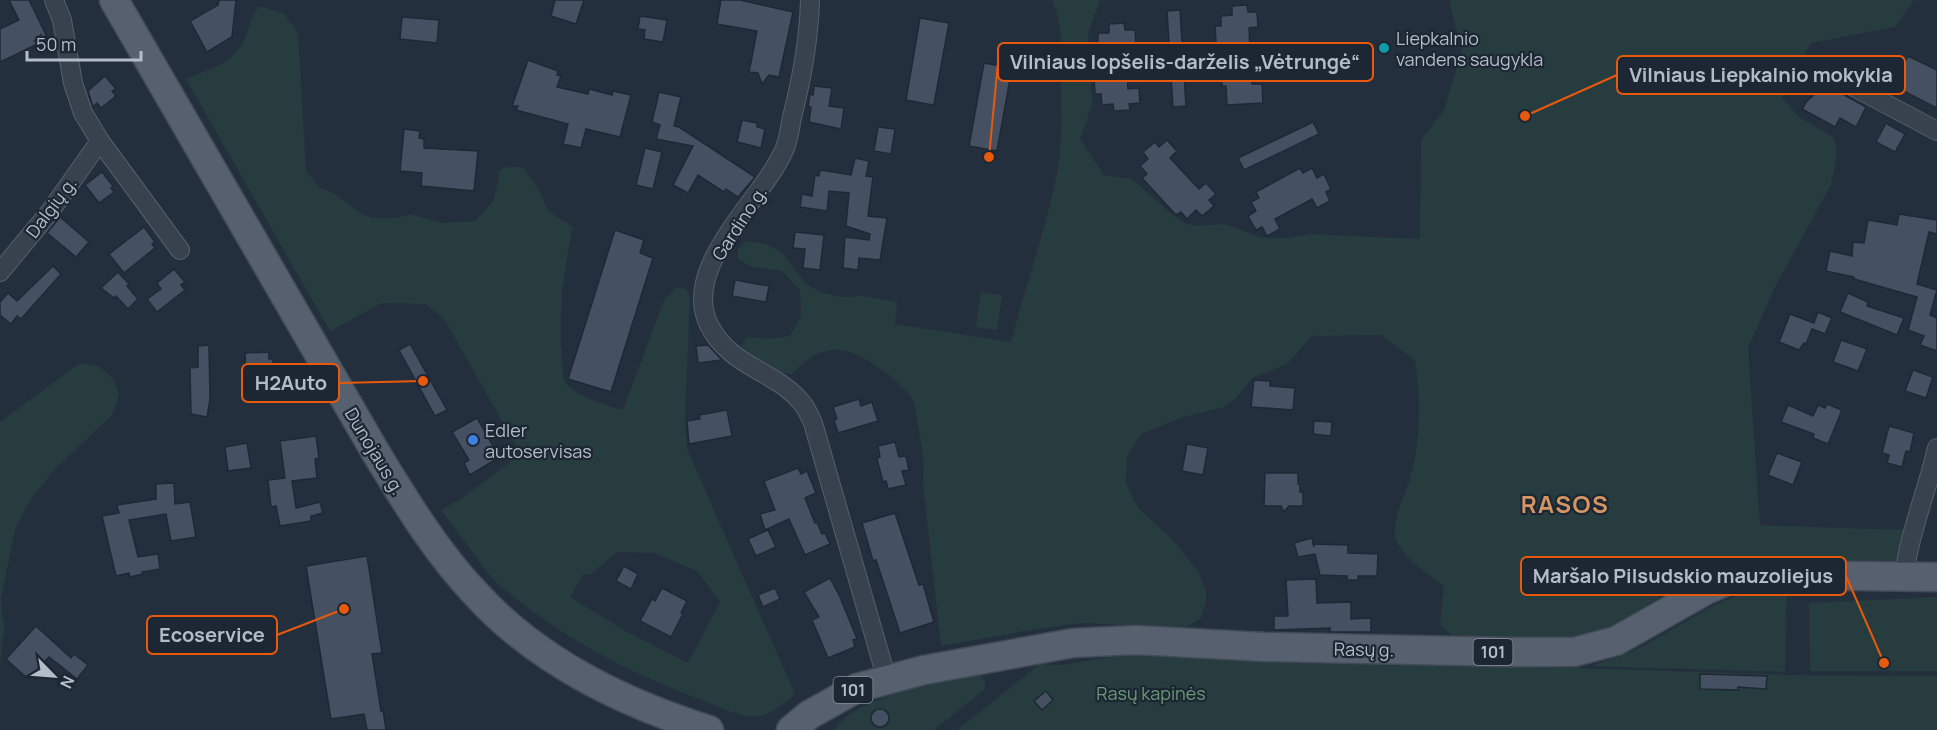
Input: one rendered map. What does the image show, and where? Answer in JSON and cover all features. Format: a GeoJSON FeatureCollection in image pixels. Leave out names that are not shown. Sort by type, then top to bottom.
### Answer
{"type":"FeatureCollection","features":[{"type":"Feature","properties":{"kind":"main road","name":"Dunojaus g."},"geometry":{"type":"LineString","coordinates":[[114,0],[376,453],[419,522],[451,565],[498,616],[536,647],[618,696],[664,716],[709,730]]}},
{"type":"Feature","properties":{"kind":"main road","name":"Rasų g."},"geometry":{"type":"LineString","coordinates":[[791,730],[809,715],[857,688],[924,670],[1073,644],[1108,640],[1265,647],[1574,652],[1616,641],[1706,590],[1727,581],[1769,576],[1937,578]]}},
{"type":"Feature","properties":{"kind":"street"},"geometry":{"type":"LineString","coordinates":[[54,0],[62,20],[78,101],[100,141],[180,250]]}},
{"type":"Feature","properties":{"kind":"street","name":"Gardino g."},"geometry":{"type":"LineString","coordinates":[[810,0],[807,55],[786,146],[774,171],[717,251],[706,276],[702,301],[708,323],[720,344],[743,363],[782,385],[802,403],[813,423],[887,680]]}},
{"type":"Feature","properties":{"kind":"street"},"geometry":{"type":"LineString","coordinates":[[1852,86],[1937,131]]}},
{"type":"Feature","properties":{"kind":"street","name":"Dalgių g."},"geometry":{"type":"LineString","coordinates":[[0,272],[49,213],[100,141]]}},
{"type":"Feature","properties":{"kind":"street"},"geometry":{"type":"LineString","coordinates":[[1904,577],[1907,552],[1928,487],[1937,447]]}},
{"type":"Feature","properties":{"kind":"green space"},"geometry":{"type":"Polygon","coordinates":[[[1052,0],[1100,0],[1088,34],[1092,105],[1080,139],[1104,175],[1132,179],[1186,224],[1198,226],[1225,224],[1262,238],[1286,238],[1312,234],[1420,239],[1421,140],[1444,110],[1462,50],[1449,0],[1914,0],[1895,27],[1811,43],[1782,98],[1799,117],[1833,137],[1836,146],[1836,162],[1831,185],[1774,289],[1748,348],[1760,525],[1903,530],[1899,562],[1742,562],[1728,565],[1688,581],[1615,625],[1589,634],[1550,639],[1452,635],[1440,624],[1444,586],[1406,554],[1395,535],[1396,519],[1414,464],[1418,434],[1419,405],[1415,360],[1380,335],[1312,336],[1287,364],[1252,378],[1236,398],[1223,407],[1180,418],[1141,434],[1127,457],[1126,483],[1138,508],[1173,540],[1198,571],[1206,590],[1206,602],[1200,619],[1184,628],[1082,623],[941,646],[923,485],[923,452],[912,398],[885,372],[846,351],[825,351],[803,363],[792,374],[771,368],[741,346],[747,337],[768,339],[790,336],[801,316],[800,290],[782,271],[753,267],[738,259],[738,248],[747,241],[767,244],[782,253],[805,283],[820,292],[841,297],[863,296],[897,302],[895,324],[1011,342],[1047,216],[1059,162],[1061,50],[1060,30],[1052,0]]]}},
{"type":"Feature","properties":{"kind":"green space"},"geometry":{"type":"Polygon","coordinates":[[[260,6],[284,14],[298,32],[306,171],[319,187],[335,194],[362,214],[373,218],[396,218],[410,214],[442,223],[475,221],[494,200],[500,170],[509,167],[523,167],[539,190],[548,211],[573,227],[564,277],[561,343],[563,377],[569,387],[576,392],[623,410],[664,300],[676,287],[686,289],[690,296],[685,420],[687,449],[795,694],[783,704],[764,715],[747,716],[726,710],[651,679],[597,652],[545,620],[497,583],[486,571],[441,510],[462,498],[510,462],[517,447],[444,319],[425,304],[382,303],[330,331],[186,79],[217,66],[231,57],[242,44],[256,10],[260,6]],[[617,552],[591,574],[583,575],[570,597],[629,633],[688,663],[720,602],[697,571],[654,553],[617,552]]]}},
{"type":"Feature","properties":{"kind":"green space"},"geometry":{"type":"Polygon","coordinates":[[[981,292],[1002,295],[997,330],[976,327],[981,292]]]}},
{"type":"Feature","properties":{"kind":"green space"},"geometry":{"type":"Polygon","coordinates":[[[80,363],[99,366],[114,379],[119,395],[112,415],[52,472],[27,505],[15,530],[1,598],[4,628],[0,665],[0,422],[80,363]]]}},
{"type":"Feature","properties":{"kind":"green space"},"geometry":{"type":"Polygon","coordinates":[[[1755,591],[1787,591],[1785,672],[1591,666],[1643,646],[1697,614],[1740,595],[1755,591]]]}},
{"type":"Feature","properties":{"kind":"green space"},"geometry":{"type":"Polygon","coordinates":[[[1937,597],[1937,671],[1810,671],[1809,603],[1937,597]]]}},
{"type":"Feature","properties":{"kind":"green space","name":"Rasų kapinės"},"geometry":{"type":"Polygon","coordinates":[[[1129,654],[1793,675],[1937,676],[1937,730],[957,730],[1040,664],[1061,665],[1129,654]]]}},
{"type":"Feature","properties":{"kind":"green space"},"geometry":{"type":"Polygon","coordinates":[[[980,674],[986,683],[984,690],[934,730],[835,730],[845,718],[860,708],[879,700],[923,686],[980,674]]]}},
{"type":"Feature","properties":{"kind":"building"},"geometry":{"type":"Polygon","coordinates":[[[9,0],[29,0],[48,39],[0,62],[0,29],[19,20],[9,0]]]}},
{"type":"Feature","properties":{"kind":"building"},"geometry":{"type":"Polygon","coordinates":[[[219,0],[236,0],[232,37],[207,52],[190,21],[218,5],[219,0]]]}},
{"type":"Feature","properties":{"kind":"building"},"geometry":{"type":"Polygon","coordinates":[[[555,0],[584,0],[576,24],[551,16],[555,0]]]}},
{"type":"Feature","properties":{"kind":"building"},"geometry":{"type":"Polygon","coordinates":[[[721,0],[740,0],[793,12],[779,77],[769,75],[762,84],[758,73],[749,72],[757,31],[717,24],[721,0]]]}},
{"type":"Feature","properties":{"kind":"building"},"geometry":{"type":"Polygon","coordinates":[[[1247,5],[1248,12],[1257,12],[1258,27],[1249,28],[1251,70],[1252,84],[1262,84],[1263,103],[1227,105],[1226,86],[1222,86],[1222,76],[1218,76],[1215,26],[1221,26],[1221,16],[1232,15],[1232,6],[1247,5]]]}},
{"type":"Feature","properties":{"kind":"building"},"geometry":{"type":"Polygon","coordinates":[[[1180,10],[1186,106],[1173,107],[1167,11],[1180,10]]]}},
{"type":"Feature","properties":{"kind":"building"},"geometry":{"type":"Polygon","coordinates":[[[640,16],[667,20],[663,42],[644,39],[645,30],[638,29],[640,16]]]}},
{"type":"Feature","properties":{"kind":"building"},"geometry":{"type":"Polygon","coordinates":[[[402,17],[439,20],[437,43],[400,39],[402,17]]]}},
{"type":"Feature","properties":{"kind":"building"},"geometry":{"type":"Polygon","coordinates":[[[920,18],[949,23],[933,105],[906,100],[920,18]]]}},
{"type":"Feature","properties":{"kind":"building"},"geometry":{"type":"Polygon","coordinates":[[[1124,23],[1125,30],[1135,30],[1136,46],[1125,46],[1128,89],[1139,88],[1140,103],[1129,104],[1130,110],[1114,111],[1113,104],[1102,105],[1101,94],[1095,94],[1092,44],[1098,43],[1098,33],[1109,33],[1109,24],[1124,23]]]}},
{"type":"Feature","properties":{"kind":"building"},"geometry":{"type":"Polygon","coordinates":[[[1895,54],[1906,60],[1908,56],[1937,70],[1937,108],[1882,80],[1895,54]]]}},
{"type":"Feature","properties":{"kind":"building"},"geometry":{"type":"Polygon","coordinates":[[[528,60],[558,71],[557,75],[561,76],[557,87],[588,94],[589,89],[612,95],[613,91],[631,95],[620,137],[586,129],[581,148],[563,144],[568,124],[516,110],[518,106],[512,106],[528,60]]]}},
{"type":"Feature","properties":{"kind":"building"},"geometry":{"type":"Polygon","coordinates":[[[984,63],[1012,68],[997,151],[969,146],[984,63]]]}},
{"type":"Feature","properties":{"kind":"building"},"geometry":{"type":"Polygon","coordinates":[[[105,76],[116,89],[112,91],[116,96],[101,108],[97,103],[93,107],[88,91],[105,76]]]}},
{"type":"Feature","properties":{"kind":"building"},"geometry":{"type":"Polygon","coordinates":[[[1821,82],[1866,107],[1856,127],[1840,118],[1835,127],[1802,109],[1815,94],[1821,82]]]}},
{"type":"Feature","properties":{"kind":"building"},"geometry":{"type":"Polygon","coordinates":[[[814,86],[832,88],[829,106],[844,108],[841,129],[809,122],[811,107],[808,107],[814,86]]]}},
{"type":"Feature","properties":{"kind":"building"},"geometry":{"type":"Polygon","coordinates":[[[659,92],[681,97],[674,126],[679,127],[755,177],[738,197],[726,189],[724,192],[698,175],[688,193],[673,185],[693,146],[656,139],[660,125],[652,122],[659,92]]]}},
{"type":"Feature","properties":{"kind":"building"},"geometry":{"type":"Polygon","coordinates":[[[742,120],[757,123],[757,127],[765,129],[761,148],[737,142],[742,120]]]}},
{"type":"Feature","properties":{"kind":"building"},"geometry":{"type":"Polygon","coordinates":[[[1313,122],[1319,134],[1244,170],[1238,158],[1313,122]]]}},
{"type":"Feature","properties":{"kind":"building"},"geometry":{"type":"Polygon","coordinates":[[[1886,123],[1905,134],[1895,152],[1876,142],[1886,123]]]}},
{"type":"Feature","properties":{"kind":"building"},"geometry":{"type":"Polygon","coordinates":[[[878,127],[895,129],[891,154],[874,151],[878,127]]]}},
{"type":"Feature","properties":{"kind":"building"},"geometry":{"type":"Polygon","coordinates":[[[404,129],[420,131],[419,138],[424,139],[424,148],[478,151],[474,191],[421,186],[422,173],[400,171],[404,129]]]}},
{"type":"Feature","properties":{"kind":"building"},"geometry":{"type":"Polygon","coordinates":[[[1167,140],[1177,151],[1170,158],[1199,189],[1206,183],[1216,194],[1209,200],[1214,206],[1202,216],[1196,210],[1187,219],[1181,212],[1176,215],[1142,178],[1147,174],[1140,166],[1148,159],[1143,152],[1155,142],[1159,147],[1167,140]]]}},
{"type":"Feature","properties":{"kind":"building"},"geometry":{"type":"Polygon","coordinates":[[[645,148],[662,152],[653,189],[636,185],[645,148]]]}},
{"type":"Feature","properties":{"kind":"building"},"geometry":{"type":"Polygon","coordinates":[[[855,158],[869,161],[866,176],[873,177],[868,216],[887,218],[880,260],[859,258],[858,270],[843,268],[845,237],[869,240],[870,234],[846,226],[849,193],[829,191],[827,211],[800,207],[802,194],[812,196],[815,175],[819,176],[820,170],[851,175],[855,158]]]}},
{"type":"Feature","properties":{"kind":"building"},"geometry":{"type":"Polygon","coordinates":[[[1300,168],[1303,173],[1312,168],[1317,178],[1324,174],[1331,189],[1326,192],[1330,201],[1317,208],[1312,199],[1275,219],[1280,229],[1267,236],[1262,227],[1256,230],[1248,216],[1256,211],[1251,202],[1259,198],[1256,192],[1300,168]]]}},
{"type":"Feature","properties":{"kind":"building"},"geometry":{"type":"Polygon","coordinates":[[[102,172],[113,186],[111,188],[114,192],[99,203],[85,185],[102,172]]]}},
{"type":"Feature","properties":{"kind":"building"},"geometry":{"type":"Polygon","coordinates":[[[1899,214],[1937,220],[1937,234],[1929,232],[1917,284],[1937,290],[1930,315],[1937,318],[1937,351],[1920,345],[1924,336],[1908,330],[1917,297],[1854,279],[1854,277],[1826,271],[1830,251],[1852,256],[1853,242],[1864,243],[1868,220],[1897,225],[1899,214]]]}},
{"type":"Feature","properties":{"kind":"building"},"geometry":{"type":"Polygon","coordinates":[[[60,217],[89,242],[76,257],[47,233],[60,217]]]}},
{"type":"Feature","properties":{"kind":"building"},"geometry":{"type":"Polygon","coordinates":[[[144,227],[155,242],[152,244],[155,248],[124,273],[109,254],[144,227]]]}},
{"type":"Feature","properties":{"kind":"building"},"geometry":{"type":"Polygon","coordinates":[[[615,230],[644,240],[640,253],[653,258],[611,392],[568,379],[615,230]]]}},
{"type":"Feature","properties":{"kind":"building"},"geometry":{"type":"Polygon","coordinates":[[[795,232],[824,235],[820,270],[803,268],[805,249],[793,248],[795,232]]]}},
{"type":"Feature","properties":{"kind":"building"},"geometry":{"type":"Polygon","coordinates":[[[53,266],[61,274],[21,319],[17,316],[11,324],[0,315],[0,302],[8,293],[17,301],[53,266]]]}},
{"type":"Feature","properties":{"kind":"building"},"geometry":{"type":"Polygon","coordinates":[[[174,269],[185,282],[181,285],[185,290],[157,312],[147,299],[161,289],[157,283],[174,269]]]}},
{"type":"Feature","properties":{"kind":"building"},"geometry":{"type":"Polygon","coordinates":[[[118,272],[138,299],[128,309],[116,296],[114,298],[101,288],[118,272]]]}},
{"type":"Feature","properties":{"kind":"building"},"geometry":{"type":"Polygon","coordinates":[[[735,280],[769,286],[766,302],[732,296],[735,280]]]}},
{"type":"Feature","properties":{"kind":"building"},"geometry":{"type":"Polygon","coordinates":[[[1848,293],[1868,302],[1867,306],[1904,318],[1897,335],[1840,312],[1848,293]]]}},
{"type":"Feature","properties":{"kind":"building"},"geometry":{"type":"Polygon","coordinates":[[[1818,312],[1832,318],[1825,334],[1812,329],[1806,344],[1804,343],[1799,350],[1779,342],[1790,314],[1814,323],[1818,312]]]}},
{"type":"Feature","properties":{"kind":"building"},"geometry":{"type":"Polygon","coordinates":[[[1841,340],[1867,349],[1858,371],[1833,362],[1841,340]]]}},
{"type":"Feature","properties":{"kind":"building"},"geometry":{"type":"Polygon","coordinates":[[[410,344],[447,410],[435,416],[399,350],[410,344]]]}},
{"type":"Feature","properties":{"kind":"building"},"geometry":{"type":"Polygon","coordinates":[[[209,345],[210,399],[207,417],[191,414],[190,368],[198,367],[198,346],[209,345]]]}},
{"type":"Feature","properties":{"kind":"building"},"geometry":{"type":"Polygon","coordinates":[[[708,345],[722,360],[698,363],[696,346],[708,345]]]}},
{"type":"Feature","properties":{"kind":"building"},"geometry":{"type":"Polygon","coordinates":[[[269,352],[269,359],[273,359],[270,383],[254,383],[254,376],[246,376],[245,353],[269,352]]]}},
{"type":"Feature","properties":{"kind":"building"},"geometry":{"type":"Polygon","coordinates":[[[1913,370],[1933,377],[1926,398],[1905,391],[1913,370]]]}},
{"type":"Feature","properties":{"kind":"building"},"geometry":{"type":"Polygon","coordinates":[[[1254,380],[1270,381],[1270,386],[1295,388],[1293,410],[1251,407],[1254,380]]]}},
{"type":"Feature","properties":{"kind":"building"},"geometry":{"type":"Polygon","coordinates":[[[859,399],[861,406],[872,402],[878,421],[838,433],[833,407],[859,399]]]}},
{"type":"Feature","properties":{"kind":"building"},"geometry":{"type":"Polygon","coordinates":[[[1827,404],[1842,410],[1828,444],[1813,438],[1814,434],[1781,422],[1788,405],[1813,416],[1818,405],[1825,408],[1827,404]]]}},
{"type":"Feature","properties":{"kind":"building"},"geometry":{"type":"Polygon","coordinates":[[[727,410],[732,436],[689,444],[687,421],[700,419],[699,415],[727,410]]]}},
{"type":"Feature","properties":{"kind":"building","name":"Edler autoservisas"},"geometry":{"type":"Polygon","coordinates":[[[477,418],[494,448],[489,451],[495,460],[470,475],[464,463],[469,460],[452,432],[477,418]]]}},
{"type":"Feature","properties":{"kind":"building"},"geometry":{"type":"Polygon","coordinates":[[[1314,421],[1332,422],[1331,436],[1313,434],[1314,421]]]}},
{"type":"Feature","properties":{"kind":"building"},"geometry":{"type":"Polygon","coordinates":[[[1889,426],[1914,433],[1910,452],[1906,451],[1902,467],[1887,463],[1889,455],[1882,453],[1889,426]]]}},
{"type":"Feature","properties":{"kind":"building"},"geometry":{"type":"Polygon","coordinates":[[[316,436],[319,458],[315,459],[317,478],[292,481],[296,508],[320,502],[323,513],[311,516],[311,521],[280,526],[276,506],[271,507],[268,480],[285,478],[280,441],[316,436]]]}},
{"type":"Feature","properties":{"kind":"building"},"geometry":{"type":"Polygon","coordinates":[[[895,442],[899,457],[906,456],[909,470],[902,471],[906,485],[888,489],[886,481],[883,482],[878,463],[877,458],[880,457],[878,446],[895,442]]]}},
{"type":"Feature","properties":{"kind":"building"},"geometry":{"type":"Polygon","coordinates":[[[247,443],[251,468],[228,471],[225,447],[247,443]]]}},
{"type":"Feature","properties":{"kind":"building"},"geometry":{"type":"Polygon","coordinates":[[[1187,444],[1208,448],[1203,475],[1182,471],[1187,444]]]}},
{"type":"Feature","properties":{"kind":"building"},"geometry":{"type":"Polygon","coordinates":[[[1777,453],[1802,462],[1793,485],[1768,475],[1777,453]]]}},
{"type":"Feature","properties":{"kind":"building"},"geometry":{"type":"Polygon","coordinates":[[[798,468],[801,474],[807,471],[816,493],[805,498],[815,523],[817,522],[822,534],[825,533],[830,544],[805,555],[789,519],[765,530],[760,514],[775,510],[764,481],[798,468]]]}},
{"type":"Feature","properties":{"kind":"building"},"geometry":{"type":"Polygon","coordinates":[[[1265,473],[1298,473],[1300,492],[1303,492],[1303,506],[1289,506],[1284,512],[1281,506],[1264,506],[1265,473]]]}},
{"type":"Feature","properties":{"kind":"building"},"geometry":{"type":"Polygon","coordinates":[[[174,483],[175,504],[190,502],[196,537],[171,541],[166,514],[129,520],[138,557],[158,554],[160,569],[130,577],[129,573],[116,576],[102,516],[119,513],[117,505],[156,499],[156,484],[174,483]]]}},
{"type":"Feature","properties":{"kind":"building"},"geometry":{"type":"Polygon","coordinates":[[[895,513],[919,585],[923,584],[934,622],[900,633],[876,560],[873,561],[862,523],[895,513]]]}},
{"type":"Feature","properties":{"kind":"building"},"geometry":{"type":"Polygon","coordinates":[[[768,530],[776,547],[756,556],[748,539],[768,530]]]}},
{"type":"Feature","properties":{"kind":"building"},"geometry":{"type":"Polygon","coordinates":[[[1312,538],[1313,544],[1348,545],[1348,553],[1378,554],[1377,576],[1358,576],[1358,580],[1347,580],[1347,576],[1320,575],[1315,554],[1298,557],[1294,543],[1312,538]]]}},
{"type":"Feature","properties":{"kind":"building"},"geometry":{"type":"Polygon","coordinates":[[[367,556],[382,653],[372,654],[386,730],[367,730],[364,714],[331,719],[306,566],[367,556]]]}},
{"type":"Feature","properties":{"kind":"building"},"geometry":{"type":"Polygon","coordinates":[[[624,566],[638,574],[631,589],[616,581],[624,566]]]}},
{"type":"Feature","properties":{"kind":"building"},"geometry":{"type":"Polygon","coordinates":[[[830,578],[857,639],[853,640],[855,647],[828,658],[812,620],[819,617],[804,592],[830,578]]]}},
{"type":"Feature","properties":{"kind":"building"},"geometry":{"type":"Polygon","coordinates":[[[1316,579],[1317,603],[1351,602],[1351,619],[1371,618],[1371,632],[1330,632],[1330,628],[1274,630],[1274,616],[1288,616],[1286,580],[1316,579]]]}},
{"type":"Feature","properties":{"kind":"building"},"geometry":{"type":"Polygon","coordinates":[[[662,588],[687,601],[671,637],[640,621],[652,599],[655,601],[662,588]]]}},
{"type":"Feature","properties":{"kind":"building"},"geometry":{"type":"Polygon","coordinates":[[[775,588],[780,599],[763,607],[758,595],[775,588]]]}},
{"type":"Feature","properties":{"kind":"building"},"geometry":{"type":"Polygon","coordinates":[[[36,626],[71,658],[74,654],[88,665],[77,679],[49,657],[28,679],[6,659],[36,626]]]}},
{"type":"Feature","properties":{"kind":"building"},"geometry":{"type":"Polygon","coordinates":[[[1700,674],[1767,676],[1766,689],[1738,687],[1738,690],[1700,689],[1700,674]]]}},
{"type":"Feature","properties":{"kind":"building"},"geometry":{"type":"Polygon","coordinates":[[[1046,691],[1053,700],[1042,710],[1034,701],[1046,691]]]}},
{"type":"Feature","properties":{"kind":"building"},"geometry":{"type":"Polygon","coordinates":[[[880,709],[886,712],[889,718],[886,724],[880,727],[874,724],[871,718],[874,712],[880,709]]]}},
{"type":"Feature","properties":{"kind":"place","name":"Liepkalnio vandens saugykla"},"geometry":{"type":"Point","coordinates":[1384,48]}},
{"type":"Feature","properties":{"kind":"place","name":"Vilniaus Liepkalnio mokykla"},"geometry":{"type":"Point","coordinates":[1525,116]}},
{"type":"Feature","properties":{"kind":"place","name":"Vilniaus lopšelis-darželis „Vėtrungė“"},"geometry":{"type":"Point","coordinates":[989,157]}},
{"type":"Feature","properties":{"kind":"place","name":"H2Auto"},"geometry":{"type":"Point","coordinates":[423,381]}},
{"type":"Feature","properties":{"kind":"place","name":"Edler autoservisas"},"geometry":{"type":"Point","coordinates":[473,440]}},
{"type":"Feature","properties":{"kind":"place","name":"Ecoservice"},"geometry":{"type":"Point","coordinates":[344,609]}},
{"type":"Feature","properties":{"kind":"place","name":"Maršalo Pilsudskio mauzoliejus"},"geometry":{"type":"Point","coordinates":[1884,663]}},
{"type":"Feature","properties":{"kind":"district","name":"RASOS"},"geometry":{"type":"Point","coordinates":[1565,503]}}]}
